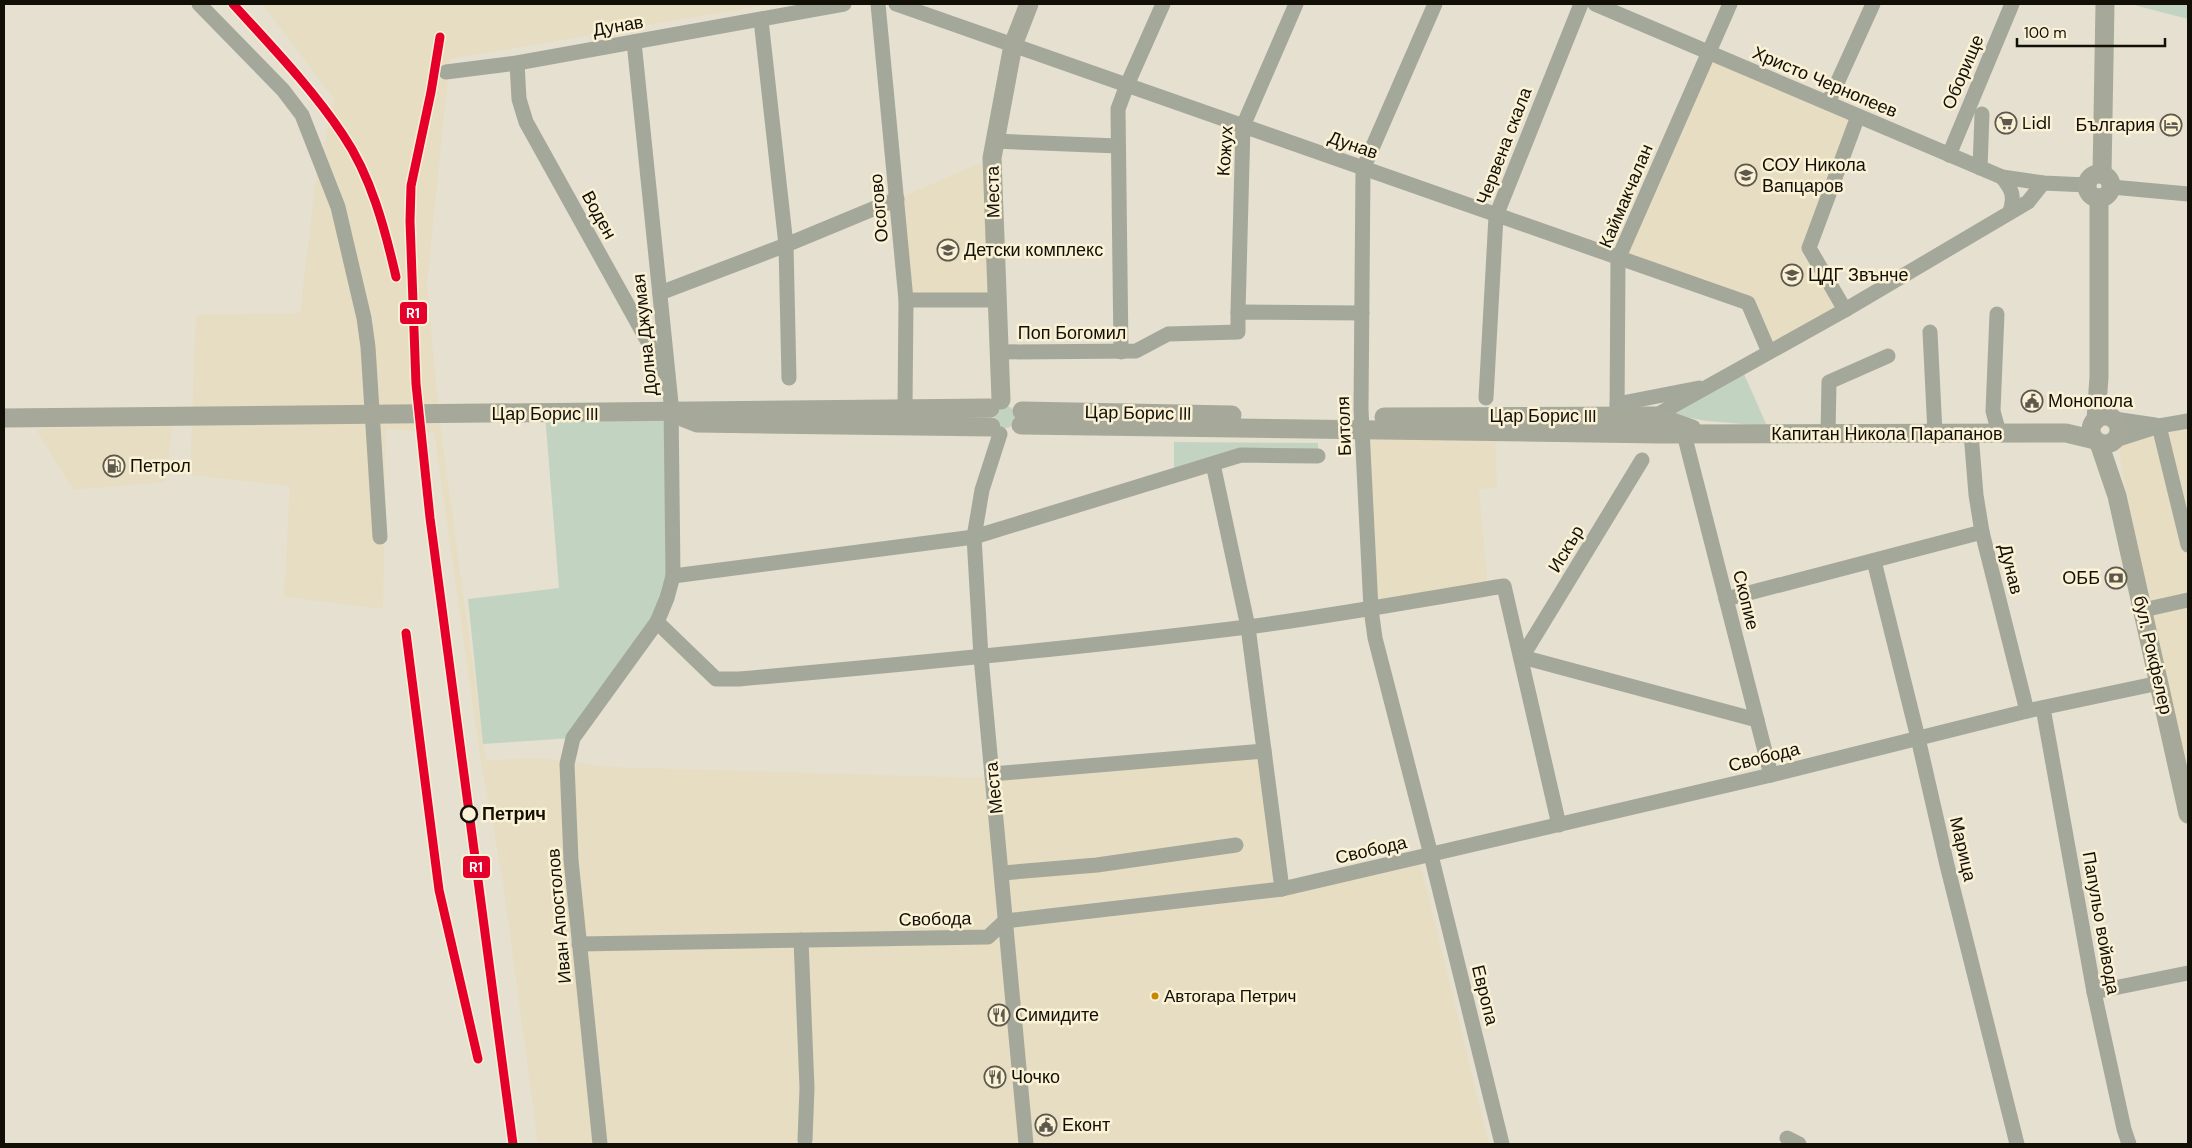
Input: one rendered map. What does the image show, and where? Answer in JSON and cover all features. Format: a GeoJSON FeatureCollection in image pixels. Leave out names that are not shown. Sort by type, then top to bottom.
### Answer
{"type":"FeatureCollection","features":[{"type":"Feature","properties":{"kind":"main road","name":"Места"},"geometry":{"type":"LineString","coordinates":[[996,417],[999,352],[991,176],[994,141],[1013,45],[1029,4]]}},
{"type":"Feature","properties":{"kind":"main road","name":"бул. Рокфелер"},"geometry":{"type":"LineString","coordinates":[[2105,4],[2100,186],[2099,377],[2104,431],[2188,814]]}},
{"type":"Feature","properties":{"kind":"main road"},"geometry":{"type":"LineString","coordinates":[[1013,402],[1021,418],[1013,433],[996,417],[1013,402]]}},
{"type":"Feature","properties":{"kind":"main road","name":"Цар Борис III"},"geometry":{"type":"LineString","coordinates":[[4,418],[671,413],[699,410],[905,408],[996,417]]}},
{"type":"Feature","properties":{"kind":"main road","name":"Цар Борис III"},"geometry":{"type":"LineString","coordinates":[[1362,423],[1617,410],[1649,422]]}},
{"type":"Feature","properties":{"kind":"main road","name":"Цар Борис III"},"geometry":{"type":"LineString","coordinates":[[671,413],[697,423],[996,417]]}},
{"type":"Feature","properties":{"kind":"main road","name":"Цар Борис III"},"geometry":{"type":"LineString","coordinates":[[1021,418],[1362,423],[1649,422]]}},
{"type":"Feature","properties":{"kind":"main road","name":"Капитан Никола Парапанов"},"geometry":{"type":"LineString","coordinates":[[1649,422],[1684,434],[1935,434],[2104,431]]}},
{"type":"Feature","properties":{"kind":"main road","name":"Капитан Никола Парапанов"},"geometry":{"type":"LineString","coordinates":[[1649,422],[1708,434]]}},
{"type":"Feature","properties":{"kind":"street"},"geometry":{"type":"LineString","coordinates":[[199,4],[283,90],[302,115],[338,207],[362,309],[368,347],[380,537]]}},
{"type":"Feature","properties":{"kind":"street","name":"Дунав"},"geometry":{"type":"LineString","coordinates":[[446,72],[517,63],[844,4]]}},
{"type":"Feature","properties":{"kind":"street","name":"Осогово"},"geometry":{"type":"LineString","coordinates":[[878,4],[906,300],[905,408]]}},
{"type":"Feature","properties":{"kind":"street","name":"Дунав"},"geometry":{"type":"LineString","coordinates":[[896,4],[1618,259],[1748,303],[1769,352]]}},
{"type":"Feature","properties":{"kind":"street"},"geometry":{"type":"LineString","coordinates":[[1122,352],[1118,110],[1163,4]]}},
{"type":"Feature","properties":{"kind":"street","name":"Кожух"},"geometry":{"type":"LineString","coordinates":[[1238,312],[1243,126],[1296,4]]}},
{"type":"Feature","properties":{"kind":"street","name":"Битоля"},"geometry":{"type":"LineString","coordinates":[[1431,855],[1374,638],[1362,423],[1362,313],[1363,169],[1435,4]]}},
{"type":"Feature","properties":{"kind":"street","name":"Червена скала"},"geometry":{"type":"LineString","coordinates":[[1486,398],[1496,216],[1581,4]]}},
{"type":"Feature","properties":{"kind":"street","name":"Христо Чернопеев"},"geometry":{"type":"LineString","coordinates":[[1596,4],[2002,177],[2043,183]]}},
{"type":"Feature","properties":{"kind":"street","name":"Каймакчалан"},"geometry":{"type":"LineString","coordinates":[[1617,410],[1618,259],[1730,4]]}},
{"type":"Feature","properties":{"kind":"street"},"geometry":{"type":"LineString","coordinates":[[1828,103],[1873,4]]}},
{"type":"Feature","properties":{"kind":"street","name":"Оборище"},"geometry":{"type":"LineString","coordinates":[[1949,155],[2012,4]]}},
{"type":"Feature","properties":{"kind":"street"},"geometry":{"type":"LineString","coordinates":[[761,20],[786,245],[790,378]]}},
{"type":"Feature","properties":{"kind":"street","name":"Долна Джумая"},"geometry":{"type":"LineString","coordinates":[[634,42],[671,413],[673,576],[668,598],[657,622]]}},
{"type":"Feature","properties":{"kind":"street","name":"Воден"},"geometry":{"type":"LineString","coordinates":[[517,63],[519,100],[526,122],[669,379]]}},
{"type":"Feature","properties":{"kind":"street"},"geometry":{"type":"LineString","coordinates":[[1980,168],[1982,114]]}},
{"type":"Feature","properties":{"kind":"street"},"geometry":{"type":"LineString","coordinates":[[1845,310],[1809,248],[1858,116]]}},
{"type":"Feature","properties":{"kind":"street"},"geometry":{"type":"LineString","coordinates":[[994,141],[1118,146]]}},
{"type":"Feature","properties":{"kind":"street"},"geometry":{"type":"LineString","coordinates":[[2002,177],[2009,187],[2014,200],[2010,212]]}},
{"type":"Feature","properties":{"kind":"street"},"geometry":{"type":"LineString","coordinates":[[2043,183],[2188,194]]}},
{"type":"Feature","properties":{"kind":"street","name":"Цар Борис III"},"geometry":{"type":"LineString","coordinates":[[1649,422],[1845,310],[2028,202],[2043,183]]}},
{"type":"Feature","properties":{"kind":"street"},"geometry":{"type":"LineString","coordinates":[[660,293],[786,245],[897,199]]}},
{"type":"Feature","properties":{"kind":"street"},"geometry":{"type":"LineString","coordinates":[[906,300],[997,300]]}},
{"type":"Feature","properties":{"kind":"street"},"geometry":{"type":"LineString","coordinates":[[1238,312],[1362,313]]}},
{"type":"Feature","properties":{"kind":"street","name":"Поп Богомил"},"geometry":{"type":"LineString","coordinates":[[999,352],[1136,351],[1168,334],[1238,332],[1238,312]]}},
{"type":"Feature","properties":{"kind":"street"},"geometry":{"type":"LineString","coordinates":[[1997,314],[1993,411],[1999,433]]}},
{"type":"Feature","properties":{"kind":"street"},"geometry":{"type":"LineString","coordinates":[[1930,332],[1935,434]]}},
{"type":"Feature","properties":{"kind":"street"},"geometry":{"type":"LineString","coordinates":[[1828,434],[1829,382],[1888,356]]}},
{"type":"Feature","properties":{"kind":"street"},"geometry":{"type":"LineString","coordinates":[[1617,410],[1710,386]]}},
{"type":"Feature","properties":{"kind":"street","name":"Места"},"geometry":{"type":"LineString","coordinates":[[996,417],[974,537],[981,657],[1026,1144]]}},
{"type":"Feature","properties":{"kind":"street"},"geometry":{"type":"LineString","coordinates":[[2104,431],[2159,426],[2188,421]]}},
{"type":"Feature","properties":{"kind":"street"},"geometry":{"type":"LineString","coordinates":[[2159,426],[2188,545]]}},
{"type":"Feature","properties":{"kind":"street","name":"Дунав"},"geometry":{"type":"LineString","coordinates":[[1972,433],[1976,495],[1982,532],[2027,711]]}},
{"type":"Feature","properties":{"kind":"street","name":"Скопие"},"geometry":{"type":"LineString","coordinates":[[1684,434],[1771,775]]}},
{"type":"Feature","properties":{"kind":"street"},"geometry":{"type":"LineString","coordinates":[[673,576],[974,537],[1241,455],[1318,456]]}},
{"type":"Feature","properties":{"kind":"street","name":"Искър"},"geometry":{"type":"LineString","coordinates":[[1522,657],[1642,460]]}},
{"type":"Feature","properties":{"kind":"street"},"geometry":{"type":"LineString","coordinates":[[1213,464],[1248,627],[1282,889]]}},
{"type":"Feature","properties":{"kind":"street"},"geometry":{"type":"LineString","coordinates":[[1726,599],[1982,532]]}},
{"type":"Feature","properties":{"kind":"street","name":"Марица"},"geometry":{"type":"LineString","coordinates":[[1874,561],[1947,865],[2017,1144]]}},
{"type":"Feature","properties":{"kind":"street"},"geometry":{"type":"LineString","coordinates":[[657,622],[716,679],[739,679],[981,657],[1248,627],[1371,609],[1504,586],[1522,657],[1559,825]]}},
{"type":"Feature","properties":{"kind":"street"},"geometry":{"type":"LineString","coordinates":[[2142,610],[2188,600]]}},
{"type":"Feature","properties":{"kind":"street","name":"Иван Апостолов"},"geometry":{"type":"LineString","coordinates":[[600,1144],[571,860],[567,764],[572,738],[657,622]]}},
{"type":"Feature","properties":{"kind":"street"},"geometry":{"type":"LineString","coordinates":[[1522,657],[1757,720]]}},
{"type":"Feature","properties":{"kind":"street","name":"Свобода"},"geometry":{"type":"LineString","coordinates":[[580,944],[988,937],[1005,921],[1282,889],[1771,775],[2027,711],[2159,683]]}},
{"type":"Feature","properties":{"kind":"street","name":"Папульо войвода"},"geometry":{"type":"LineString","coordinates":[[2043,708],[2094,992],[2124,1129],[2129,1144]]}},
{"type":"Feature","properties":{"kind":"street"},"geometry":{"type":"LineString","coordinates":[[992,774],[1264,750]]}},
{"type":"Feature","properties":{"kind":"street"},"geometry":{"type":"LineString","coordinates":[[1002,873],[1097,865],[1236,845]]}},
{"type":"Feature","properties":{"kind":"street","name":"Европа"},"geometry":{"type":"LineString","coordinates":[[1431,855],[1502,1144]]}},
{"type":"Feature","properties":{"kind":"street"},"geometry":{"type":"LineString","coordinates":[[801,940],[807,1088],[805,1140]]}},
{"type":"Feature","properties":{"kind":"street"},"geometry":{"type":"LineString","coordinates":[[2094,992],[2188,973]]}},
{"type":"Feature","properties":{"kind":"shaded area"},"geometry":{"type":"Polygon","coordinates":[[[262,4],[772,4],[450,59],[427,283],[439,416],[486,760],[544,758],[611,767],[985,778],[1258,755],[1277,892],[1420,862],[1489,1144],[538,1144],[503,882],[481,763],[434,432],[386,429],[383,609],[284,597],[290,486],[190,475],[196,315],[300,313],[315,186],[334,99],[262,4]]]}},
{"type":"Feature","properties":{"kind":"shaded area","name":"СОУ Никола Вапцаров"},"geometry":{"type":"Polygon","coordinates":[[[1710,53],[1858,116],[1809,248],[1845,310],[1769,352],[1748,303],[1618,259],[1710,53]]]}},
{"type":"Feature","properties":{"kind":"shaded area","name":"Детски комплекс"},"geometry":{"type":"Polygon","coordinates":[[[992,158],[997,300],[906,300],[897,199],[992,158]]]}},
{"type":"Feature","properties":{"kind":"shaded area"},"geometry":{"type":"Polygon","coordinates":[[[173,426],[165,482],[73,490],[36,429],[173,426]]]}},
{"type":"Feature","properties":{"kind":"shaded area"},"geometry":{"type":"Polygon","coordinates":[[[2188,427],[2188,775],[2124,484],[2119,448],[2122,442],[2188,427]]]}},
{"type":"Feature","properties":{"kind":"shaded area"},"geometry":{"type":"Polygon","coordinates":[[[1362,429],[1495,432],[1497,488],[1479,489],[1488,589],[1371,609],[1362,429]]]}},
{"type":"Feature","properties":{"kind":"green space"},"geometry":{"type":"Polygon","coordinates":[[[2130,4],[2188,4],[2188,19],[2130,4]]]}},
{"type":"Feature","properties":{"kind":"green space"},"geometry":{"type":"Polygon","coordinates":[[[1744,374],[1767,426],[1707,421],[1674,415],[1674,411],[1744,374]]]}},
{"type":"Feature","properties":{"kind":"green space"},"geometry":{"type":"Polygon","coordinates":[[[1005,406],[1013,409],[1016,417],[1013,425],[1005,428],[997,425],[994,417],[997,409],[1005,406]]]}},
{"type":"Feature","properties":{"kind":"green space"},"geometry":{"type":"Polygon","coordinates":[[[671,413],[667,598],[573,738],[483,744],[468,599],[559,588],[545,414],[671,413]]]}},
{"type":"Feature","properties":{"kind":"green space"},"geometry":{"type":"Polygon","coordinates":[[[1174,442],[1318,443],[1318,456],[1241,455],[1174,476],[1174,442]]]}},
{"type":"Feature","properties":{"kind":"transit line","name":"R1"},"geometry":{"type":"LineString","coordinates":[[233,4],[276,51],[331,117],[353,151],[376,203],[396,277]]}},
{"type":"Feature","properties":{"kind":"transit line","name":"R1"},"geometry":{"type":"LineString","coordinates":[[440,37],[431,92],[411,186],[410,221],[416,384],[430,518],[513,1144]]}},
{"type":"Feature","properties":{"kind":"transit line","name":"R1"},"geometry":{"type":"LineString","coordinates":[[406,633],[439,890],[478,1059]]}},
{"type":"Feature","properties":{"kind":"place","name":"Lidl"},"geometry":{"type":"Point","coordinates":[2006,123]}},
{"type":"Feature","properties":{"kind":"place","name":"България"},"geometry":{"type":"Point","coordinates":[2171,125]}},
{"type":"Feature","properties":{"kind":"place","name":"СОУ Никола Вапцаров"},"geometry":{"type":"Point","coordinates":[1746,175]}},
{"type":"Feature","properties":{"kind":"place","name":"Детски комплекс"},"geometry":{"type":"Point","coordinates":[948,250]}},
{"type":"Feature","properties":{"kind":"place","name":"ЦДГ Звънче"},"geometry":{"type":"Point","coordinates":[1792,275]}},
{"type":"Feature","properties":{"kind":"place","name":"Монопола"},"geometry":{"type":"Point","coordinates":[2032,401]}},
{"type":"Feature","properties":{"kind":"place","name":"Петрол"},"geometry":{"type":"Point","coordinates":[114,466]}},
{"type":"Feature","properties":{"kind":"place","name":"ОББ"},"geometry":{"type":"Point","coordinates":[2116,578]}},
{"type":"Feature","properties":{"kind":"place","name":"Петрич"},"geometry":{"type":"Point","coordinates":[469,814]}},
{"type":"Feature","properties":{"kind":"place","name":"Автогара Петрич"},"geometry":{"type":"Point","coordinates":[1155,996]}},
{"type":"Feature","properties":{"kind":"place","name":"Симидите"},"geometry":{"type":"Point","coordinates":[999,1015]}},
{"type":"Feature","properties":{"kind":"place","name":"Чочко"},"geometry":{"type":"Point","coordinates":[995,1077]}},
{"type":"Feature","properties":{"kind":"place","name":"Еконт"},"geometry":{"type":"Point","coordinates":[1046,1125]}}]}
